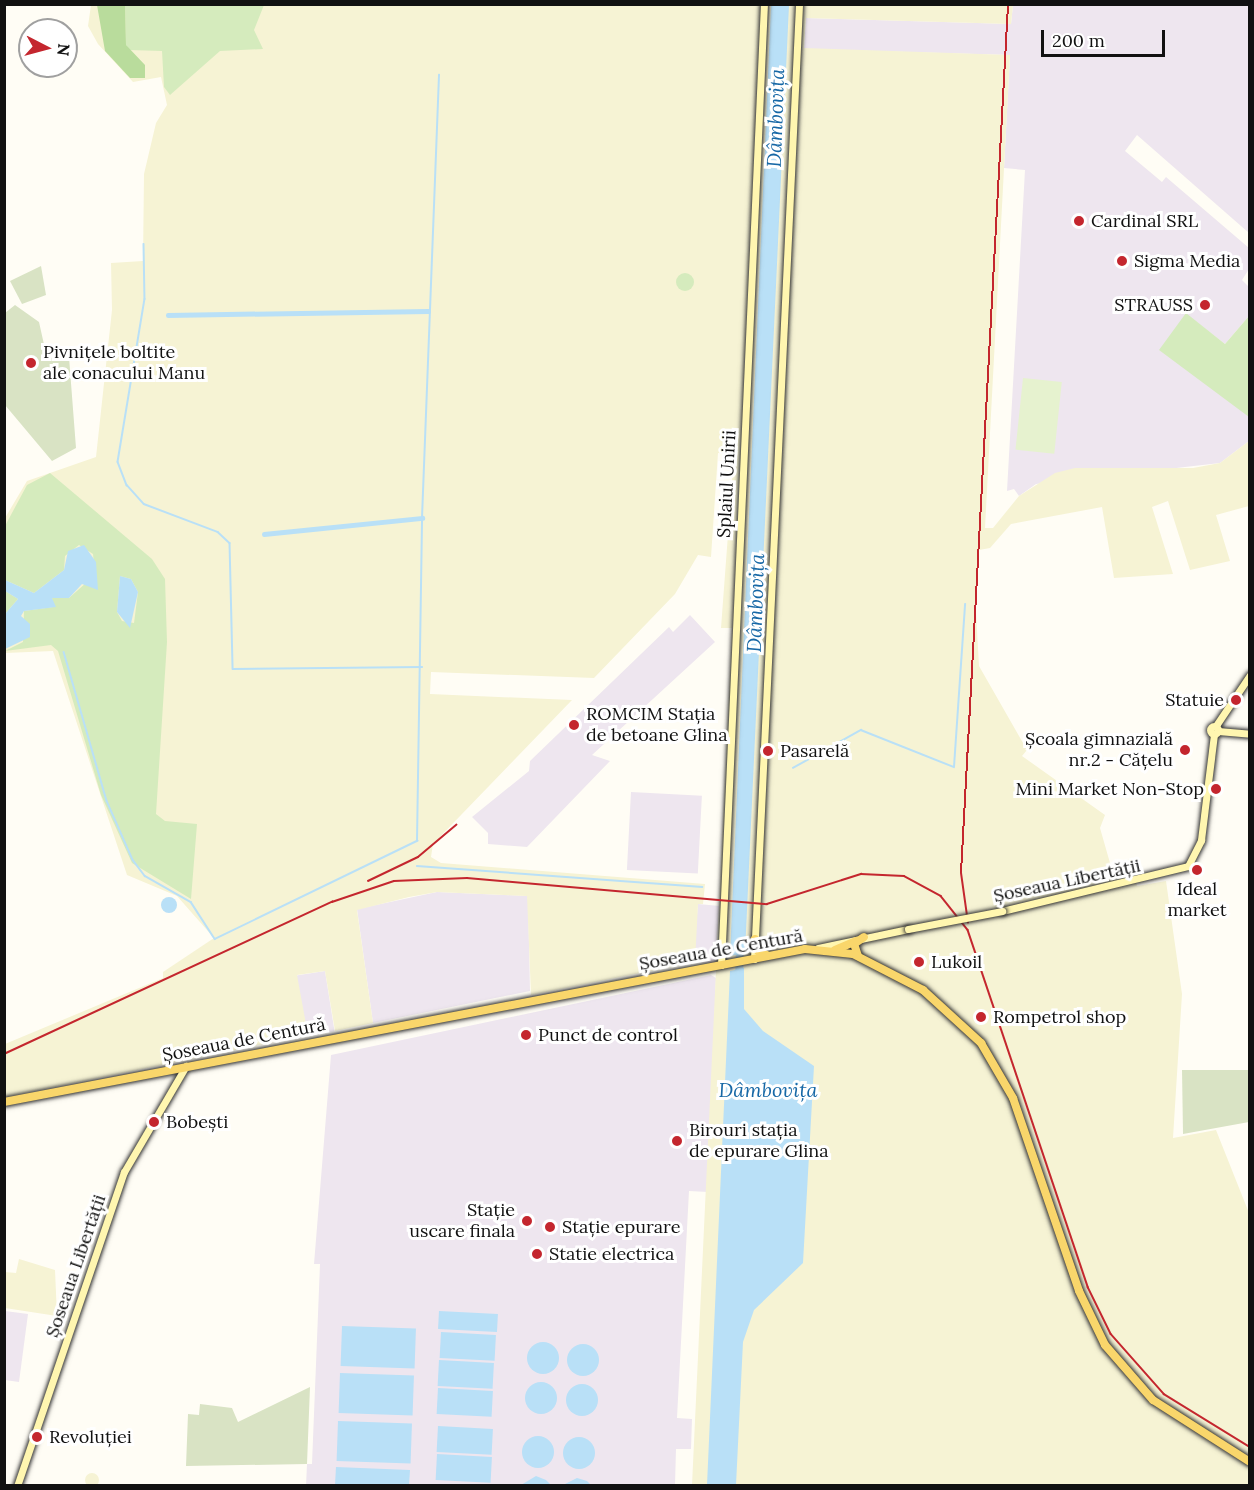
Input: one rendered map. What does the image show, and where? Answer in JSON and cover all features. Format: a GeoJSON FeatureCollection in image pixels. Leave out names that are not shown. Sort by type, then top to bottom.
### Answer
{"type":"FeatureCollection","features":[{"type":"Feature","properties":{"kind":"main road","name":"Splaiul Unirii"},"geometry":{"type":"LineString","coordinates":[[726,965],[764,4]]}},
{"type":"Feature","properties":{"kind":"main road"},"geometry":{"type":"LineString","coordinates":[[754,959],[799,4]]}},
{"type":"Feature","properties":{"kind":"main road","name":"Șoseaua Libertății"},"geometry":{"type":"LineString","coordinates":[[818,948],[1002,911],[1188,866],[1201,840],[1216,731],[1250,675]]}},
{"type":"Feature","properties":{"kind":"main road"},"geometry":{"type":"LineString","coordinates":[[1216,731],[1250,735]]}},
{"type":"Feature","properties":{"kind":"main road"},"geometry":{"type":"LineString","coordinates":[[755,939],[760,953],[771,956]]}},
{"type":"Feature","properties":{"kind":"main road"},"geometry":{"type":"LineString","coordinates":[[835,950],[860,939]]}},
{"type":"Feature","properties":{"kind":"main road"},"geometry":{"type":"LineString","coordinates":[[858,956],[860,939]]}},
{"type":"Feature","properties":{"kind":"main road","name":"Șoseaua de Centură"},"geometry":{"type":"LineString","coordinates":[[4,1102],[771,956],[818,948],[858,956],[923,990],[981,1043],[1013,1098],[1082,1299],[1105,1346],[1153,1400],[1250,1462]]}},
{"type":"Feature","properties":{"kind":"main road","name":"Șoseaua Libertății"},"geometry":{"type":"LineString","coordinates":[[17,1485],[124,1172],[186,1066]]}},
{"type":"Feature","properties":{"kind":"shaded area"},"geometry":{"type":"Polygon","coordinates":[[[91,5],[1013,5],[1011,24],[806,18],[804,48],[1010,55],[985,528],[993,528],[1019,496],[1055,473],[1075,468],[1193,468],[1220,463],[1249,441],[1249,506],[1216,515],[1230,561],[1190,570],[1168,501],[1152,507],[1173,574],[1114,578],[1102,507],[1011,524],[990,548],[979,550],[975,595],[979,666],[1027,750],[1022,756],[1105,815],[1100,828],[1110,863],[1131,859],[1137,886],[1166,881],[1182,994],[1173,1138],[1216,1130],[1249,1213],[1249,1485],[692,1485],[732,628],[721,628],[734,454],[718,453],[711,557],[698,555],[675,594],[594,678],[431,672],[430,694],[572,700],[433,844],[431,857],[441,863],[705,884],[703,904],[698,904],[695,962],[531,995],[527,896],[437,892],[409,897],[357,910],[373,1023],[335,1031],[325,971],[297,975],[308,1035],[5,1097],[5,1044],[163,978],[163,972],[214,938],[177,896],[127,875],[53,651],[5,653],[5,518],[27,481],[96,457],[112,310],[111,263],[143,261],[144,174],[156,123],[167,105],[161,77],[133,82],[98,44],[88,26],[91,5]]]}},
{"type":"Feature","properties":{"kind":"shaded area"},"geometry":{"type":"Polygon","coordinates":[[[1013,5],[1249,5],[1249,233],[1137,135],[1125,151],[1162,182],[1166,177],[1249,248],[1249,269],[1242,280],[1249,287],[1249,316],[1225,344],[1186,314],[1249,417],[1249,441],[1220,463],[1036,484],[1019,496],[1014,489],[1007,491],[1025,170],[1004,168],[1010,55],[804,49],[806,18],[1011,24],[1013,5]]]}},
{"type":"Feature","properties":{"kind":"shaded area"},"geometry":{"type":"Polygon","coordinates":[[[690,615],[715,642],[592,755],[610,761],[527,847],[488,844],[488,833],[472,817],[529,771],[530,761],[669,627],[673,632],[690,615]]]}},
{"type":"Feature","properties":{"kind":"shaded area"},"geometry":{"type":"Polygon","coordinates":[[[631,792],[702,796],[698,874],[627,870],[631,792]]]}},
{"type":"Feature","properties":{"kind":"shaded area"},"geometry":{"type":"Polygon","coordinates":[[[437,892],[528,896],[530,991],[373,1023],[357,909],[437,892]]]}},
{"type":"Feature","properties":{"kind":"shaded area"},"geometry":{"type":"Polygon","coordinates":[[[698,904],[720,906],[715,964],[693,962],[698,904]]]}},
{"type":"Feature","properties":{"kind":"shaded area"},"geometry":{"type":"Polygon","coordinates":[[[325,971],[335,1031],[306,1036],[296,976],[325,971]]]}},
{"type":"Feature","properties":{"kind":"shaded area"},"geometry":{"type":"Polygon","coordinates":[[[711,975],[716,978],[708,1192],[689,1191],[677,1418],[692,1419],[691,1449],[676,1449],[675,1485],[306,1486],[307,1464],[312,1464],[320,1264],[314,1264],[331,1055],[711,975]]]}},
{"type":"Feature","properties":{"kind":"shaded area"},"geometry":{"type":"Polygon","coordinates":[[[19,1259],[55,1270],[57,1316],[5,1308],[5,1272],[16,1273],[19,1259]]]}},
{"type":"Feature","properties":{"kind":"shaded area"},"geometry":{"type":"Polygon","coordinates":[[[5,1311],[28,1314],[19,1382],[5,1380],[5,1311]]]}},
{"type":"Feature","properties":{"kind":"shaded area"},"geometry":{"type":"Polygon","coordinates":[[[89,1473],[95,1473],[99,1480],[95,1487],[89,1487],[85,1483],[85,1477],[89,1473]]]}},
{"type":"Feature","properties":{"kind":"green space"},"geometry":{"type":"Polygon","coordinates":[[[97,5],[125,5],[126,45],[145,65],[145,78],[130,78],[105,51],[97,5]]]}},
{"type":"Feature","properties":{"kind":"green space"},"geometry":{"type":"Polygon","coordinates":[[[125,5],[264,5],[254,30],[263,49],[220,51],[170,95],[164,87],[162,51],[129,50],[126,45],[125,5]]]}},
{"type":"Feature","properties":{"kind":"green space"},"geometry":{"type":"Polygon","coordinates":[[[41,266],[46,295],[22,304],[10,281],[41,266]]]}},
{"type":"Feature","properties":{"kind":"green space"},"geometry":{"type":"Polygon","coordinates":[[[685,273],[691,276],[694,282],[691,288],[685,291],[679,288],[676,282],[679,276],[685,273]]]}},
{"type":"Feature","properties":{"kind":"green space"},"geometry":{"type":"Polygon","coordinates":[[[15,305],[39,322],[47,358],[69,357],[76,448],[52,461],[5,405],[5,313],[15,305]]]}},
{"type":"Feature","properties":{"kind":"green space"},"geometry":{"type":"Polygon","coordinates":[[[1186,313],[1225,344],[1249,316],[1249,417],[1159,350],[1186,313]]]}},
{"type":"Feature","properties":{"kind":"green space"},"geometry":{"type":"Polygon","coordinates":[[[1023,378],[1062,382],[1054,454],[1015,450],[1023,378]]]}},
{"type":"Feature","properties":{"kind":"green space"},"geometry":{"type":"Polygon","coordinates":[[[50,473],[152,559],[165,579],[167,642],[156,814],[165,821],[197,824],[191,899],[132,863],[101,795],[58,651],[51,645],[5,651],[23,642],[24,611],[53,607],[52,598],[69,598],[95,575],[93,554],[79,545],[65,556],[64,570],[34,593],[5,580],[5,526],[27,485],[50,473]],[[120,576],[117,612],[122,621],[134,623],[138,592],[131,579],[120,576]]]}},
{"type":"Feature","properties":{"kind":"green space"},"geometry":{"type":"Polygon","coordinates":[[[5,591],[18,599],[5,614],[5,591]]]}},
{"type":"Feature","properties":{"kind":"green space"},"geometry":{"type":"Polygon","coordinates":[[[1182,1070],[1249,1070],[1249,1122],[1183,1134],[1182,1070]]]}},
{"type":"Feature","properties":{"kind":"green space"},"geometry":{"type":"Polygon","coordinates":[[[310,1387],[307,1464],[186,1466],[188,1414],[199,1415],[200,1404],[232,1408],[238,1422],[310,1387]]]}},
{"type":"Feature","properties":{"kind":"water"},"geometry":{"type":"Polygon","coordinates":[[[771,5],[789,5],[745,953],[730,956],[771,5]]]}},
{"type":"Feature","properties":{"kind":"water"},"geometry":{"type":"Polygon","coordinates":[[[84,545],[96,562],[98,590],[82,584],[69,598],[52,598],[56,607],[24,611],[21,616],[30,624],[30,637],[5,649],[5,614],[18,599],[5,591],[5,580],[34,593],[64,570],[68,551],[84,545]]]}},
{"type":"Feature","properties":{"kind":"water"},"geometry":{"type":"Polygon","coordinates":[[[120,576],[131,579],[138,592],[130,628],[117,612],[120,576]]]}},
{"type":"Feature","properties":{"kind":"water"},"geometry":{"type":"Polygon","coordinates":[[[169,897],[175,899],[177,905],[175,911],[169,913],[163,911],[161,905],[163,899],[169,897]]]}},
{"type":"Feature","properties":{"kind":"water","name":"Dâmbovița"},"geometry":{"type":"Polygon","coordinates":[[[744,968],[744,1009],[763,1031],[814,1066],[803,1263],[754,1310],[743,1342],[736,1485],[707,1485],[730,971],[744,968]]]}},
{"type":"Feature","properties":{"kind":"water"},"geometry":{"type":"Polygon","coordinates":[[[439,1311],[498,1314],[497,1332],[438,1329],[439,1311]]]}},
{"type":"Feature","properties":{"kind":"water"},"geometry":{"type":"Polygon","coordinates":[[[342,1326],[416,1329],[415,1369],[341,1366],[342,1326]]]}},
{"type":"Feature","properties":{"kind":"water"},"geometry":{"type":"Polygon","coordinates":[[[441,1332],[496,1335],[495,1361],[440,1358],[441,1332]]]}},
{"type":"Feature","properties":{"kind":"water"},"geometry":{"type":"Polygon","coordinates":[[[543,1342],[555,1346],[559,1358],[555,1370],[543,1374],[531,1370],[527,1358],[531,1346],[543,1342]]]}},
{"type":"Feature","properties":{"kind":"water"},"geometry":{"type":"Polygon","coordinates":[[[583,1344],[595,1348],[599,1360],[595,1372],[583,1376],[571,1372],[567,1360],[571,1348],[583,1344]]]}},
{"type":"Feature","properties":{"kind":"water"},"geometry":{"type":"Polygon","coordinates":[[[439,1360],[494,1363],[493,1389],[438,1386],[439,1360]]]}},
{"type":"Feature","properties":{"kind":"water"},"geometry":{"type":"Polygon","coordinates":[[[340,1373],[414,1376],[413,1416],[339,1413],[340,1373]]]}},
{"type":"Feature","properties":{"kind":"water"},"geometry":{"type":"Polygon","coordinates":[[[541,1382],[553,1386],[557,1398],[553,1410],[541,1414],[529,1410],[525,1398],[529,1386],[541,1382]]]}},
{"type":"Feature","properties":{"kind":"water"},"geometry":{"type":"Polygon","coordinates":[[[582,1384],[594,1388],[598,1400],[594,1412],[582,1416],[570,1412],[566,1400],[570,1388],[582,1384]]]}},
{"type":"Feature","properties":{"kind":"water"},"geometry":{"type":"Polygon","coordinates":[[[438,1388],[493,1391],[492,1417],[437,1414],[438,1388]]]}},
{"type":"Feature","properties":{"kind":"water"},"geometry":{"type":"Polygon","coordinates":[[[338,1421],[412,1424],[411,1464],[337,1461],[338,1421]]]}},
{"type":"Feature","properties":{"kind":"water"},"geometry":{"type":"Polygon","coordinates":[[[438,1426],[493,1429],[492,1455],[437,1452],[438,1426]]]}},
{"type":"Feature","properties":{"kind":"water"},"geometry":{"type":"Polygon","coordinates":[[[538,1436],[550,1440],[554,1452],[550,1464],[538,1468],[526,1464],[522,1452],[526,1440],[538,1436]]]}},
{"type":"Feature","properties":{"kind":"water"},"geometry":{"type":"Polygon","coordinates":[[[579,1437],[591,1441],[595,1453],[591,1465],[579,1469],[567,1465],[563,1453],[567,1441],[579,1437]]]}},
{"type":"Feature","properties":{"kind":"water"},"geometry":{"type":"Polygon","coordinates":[[[437,1454],[492,1457],[491,1483],[436,1480],[437,1454]]]}},
{"type":"Feature","properties":{"kind":"water"},"geometry":{"type":"Polygon","coordinates":[[[336,1467],[410,1470],[409,1485],[335,1485],[336,1467]]]}},
{"type":"Feature","properties":{"kind":"water"},"geometry":{"type":"Polygon","coordinates":[[[536,1476],[551,1485],[521,1485],[536,1476]]]}},
{"type":"Feature","properties":{"kind":"water"},"geometry":{"type":"Polygon","coordinates":[[[577,1478],[591,1485],[563,1485],[577,1478]]]}},
{"type":"Feature","properties":{"kind":"waterway"},"geometry":{"type":"LineString","coordinates":[[64,652],[107,801],[133,860],[145,876],[191,902],[215,939],[417,841],[422,518],[439,75]]}},
{"type":"Feature","properties":{"kind":"waterway"},"geometry":{"type":"LineString","coordinates":[[144,244],[145,299],[118,462],[127,485],[144,504],[218,532],[230,543],[233,669],[422,667]]}},
{"type":"Feature","properties":{"kind":"waterway"},"geometry":{"type":"LineString","coordinates":[[168,315],[428,311]]}},
{"type":"Feature","properties":{"kind":"waterway"},"geometry":{"type":"LineString","coordinates":[[264,534],[422,518]]}},
{"type":"Feature","properties":{"kind":"waterway"},"geometry":{"type":"LineString","coordinates":[[793,768],[861,730],[954,767],[965,604]]}},
{"type":"Feature","properties":{"kind":"waterway"},"geometry":{"type":"LineString","coordinates":[[417,866],[702,887]]}},
{"type":"Feature","properties":{"kind":"waterway","name":"Dâmbovița"},"geometry":{"type":"LineString","coordinates":[[739,977],[740,944]]}},
{"type":"Feature","properties":{"kind":"railway"},"geometry":{"type":"LineString","coordinates":[[968,923],[961,873],[1008,4]]}},
{"type":"Feature","properties":{"kind":"railway"},"geometry":{"type":"LineString","coordinates":[[368,881],[418,857],[456,825]]}},
{"type":"Feature","properties":{"kind":"railway"},"geometry":{"type":"LineString","coordinates":[[4,1054],[332,902],[394,881],[467,878],[767,904],[861,874],[904,876],[941,896],[968,930],[1088,1287],[1111,1334],[1164,1394],[1250,1447]]}},
{"type":"Feature","properties":{"kind":"place","name":"Cardinal SRL"},"geometry":{"type":"Point","coordinates":[1079,221]}},
{"type":"Feature","properties":{"kind":"place","name":"Sigma Media"},"geometry":{"type":"Point","coordinates":[1122,261]}},
{"type":"Feature","properties":{"kind":"place","name":"STRAUSS"},"geometry":{"type":"Point","coordinates":[1205,305]}},
{"type":"Feature","properties":{"kind":"place","name":"Pivnițele boltite ale conacului Manu"},"geometry":{"type":"Point","coordinates":[31,363]}},
{"type":"Feature","properties":{"kind":"place","name":"Statuie"},"geometry":{"type":"Point","coordinates":[1236,700]}},
{"type":"Feature","properties":{"kind":"place","name":"ROMCIM Stația de betoane Glina"},"geometry":{"type":"Point","coordinates":[574,725]}},
{"type":"Feature","properties":{"kind":"place","name":"Școala gimnazială nr.2 - Cățelu"},"geometry":{"type":"Point","coordinates":[1185,750]}},
{"type":"Feature","properties":{"kind":"place","name":"Pasarelă"},"geometry":{"type":"Point","coordinates":[768,751]}},
{"type":"Feature","properties":{"kind":"place","name":"Mini Market Non-Stop"},"geometry":{"type":"Point","coordinates":[1216,789]}},
{"type":"Feature","properties":{"kind":"place","name":"Ideal market"},"geometry":{"type":"Point","coordinates":[1197,870]}},
{"type":"Feature","properties":{"kind":"place","name":"Lukoil"},"geometry":{"type":"Point","coordinates":[919,962]}},
{"type":"Feature","properties":{"kind":"place","name":"Rompetrol shop"},"geometry":{"type":"Point","coordinates":[981,1017]}},
{"type":"Feature","properties":{"kind":"place","name":"Punct de control"},"geometry":{"type":"Point","coordinates":[526,1035]}},
{"type":"Feature","properties":{"kind":"place","name":"Bobești"},"geometry":{"type":"Point","coordinates":[154,1122]}},
{"type":"Feature","properties":{"kind":"place","name":"Birouri stația de epurare Glina"},"geometry":{"type":"Point","coordinates":[677,1141]}},
{"type":"Feature","properties":{"kind":"place","name":"Stație uscare finala"},"geometry":{"type":"Point","coordinates":[527,1221]}},
{"type":"Feature","properties":{"kind":"place","name":"Stație epurare"},"geometry":{"type":"Point","coordinates":[550,1227]}},
{"type":"Feature","properties":{"kind":"place","name":"Statie electrica"},"geometry":{"type":"Point","coordinates":[537,1254]}},
{"type":"Feature","properties":{"kind":"place","name":"Revoluției"},"geometry":{"type":"Point","coordinates":[37,1437]}}]}
